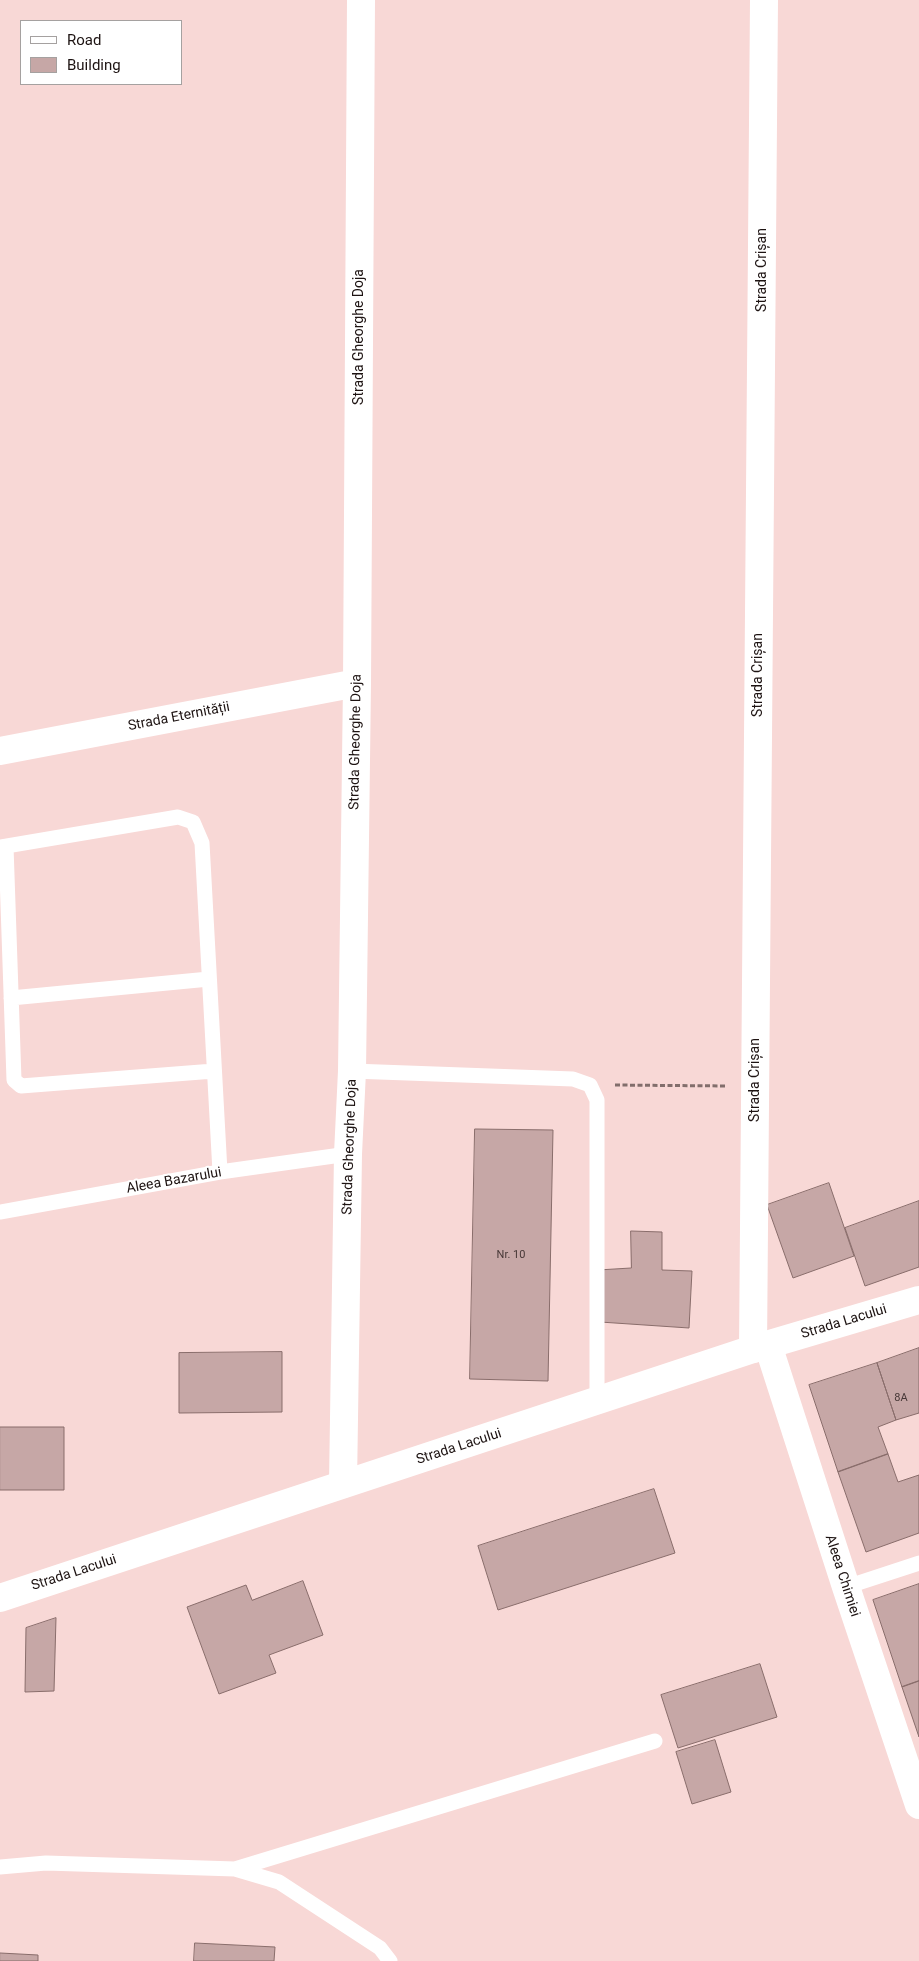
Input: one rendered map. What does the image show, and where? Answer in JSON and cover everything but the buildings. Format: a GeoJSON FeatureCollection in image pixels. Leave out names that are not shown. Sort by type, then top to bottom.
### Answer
{"type":"FeatureCollection","features":[{"type":"Feature","properties":{"kind":"street","name":"Strada Gheorghe Doja"},"geometry":{"type":"LineString","coordinates":[[342,1484],[348,1154],[352,1071],[357,683],[361,0]]}},
{"type":"Feature","properties":{"kind":"street","name":"Strada Crișan"},"geometry":{"type":"LineString","coordinates":[[761,1347],[755,1086],[764,0]]}},
{"type":"Feature","properties":{"kind":"street","name":"Strada Eternității"},"geometry":{"type":"LineString","coordinates":[[0,751],[357,683]]}},
{"type":"Feature","properties":{"kind":"street","name":"Strada Lacului"},"geometry":{"type":"LineString","coordinates":[[0,1598],[761,1347],[919,1300]]}},
{"type":"Feature","properties":{"kind":"street","name":"Aleea Chimiei"},"geometry":{"type":"LineString","coordinates":[[761,1347],[846,1587],[919,1805]]}},
{"type":"Feature","properties":{"kind":"lane"},"geometry":{"type":"LineString","coordinates":[[214,1071],[21,1086],[14,1080],[3,847],[178,817],[194,822],[202,843],[220,1172]]}},
{"type":"Feature","properties":{"kind":"lane"},"geometry":{"type":"LineString","coordinates":[[11,998],[209,979]]}},
{"type":"Feature","properties":{"kind":"lane"},"geometry":{"type":"LineString","coordinates":[[352,1071],[573,1079],[590,1085],[597,1100],[598,1401]]}},
{"type":"Feature","properties":{"kind":"lane","name":"Aleea Bazarului"},"geometry":{"type":"LineString","coordinates":[[0,1212],[220,1172],[348,1154]]}},
{"type":"Feature","properties":{"kind":"lane"},"geometry":{"type":"LineString","coordinates":[[846,1587],[919,1563]]}},
{"type":"Feature","properties":{"kind":"lane"},"geometry":{"type":"LineString","coordinates":[[235,1869],[655,1741]]}},
{"type":"Feature","properties":{"kind":"lane"},"geometry":{"type":"LineString","coordinates":[[0,1867],[46,1863],[235,1869],[279,1882],[380,1948],[390,1961]]}},
{"type":"Feature","properties":{"kind":"path"},"geometry":{"type":"LineString","coordinates":[[590,1085],[755,1086]]}}]}
